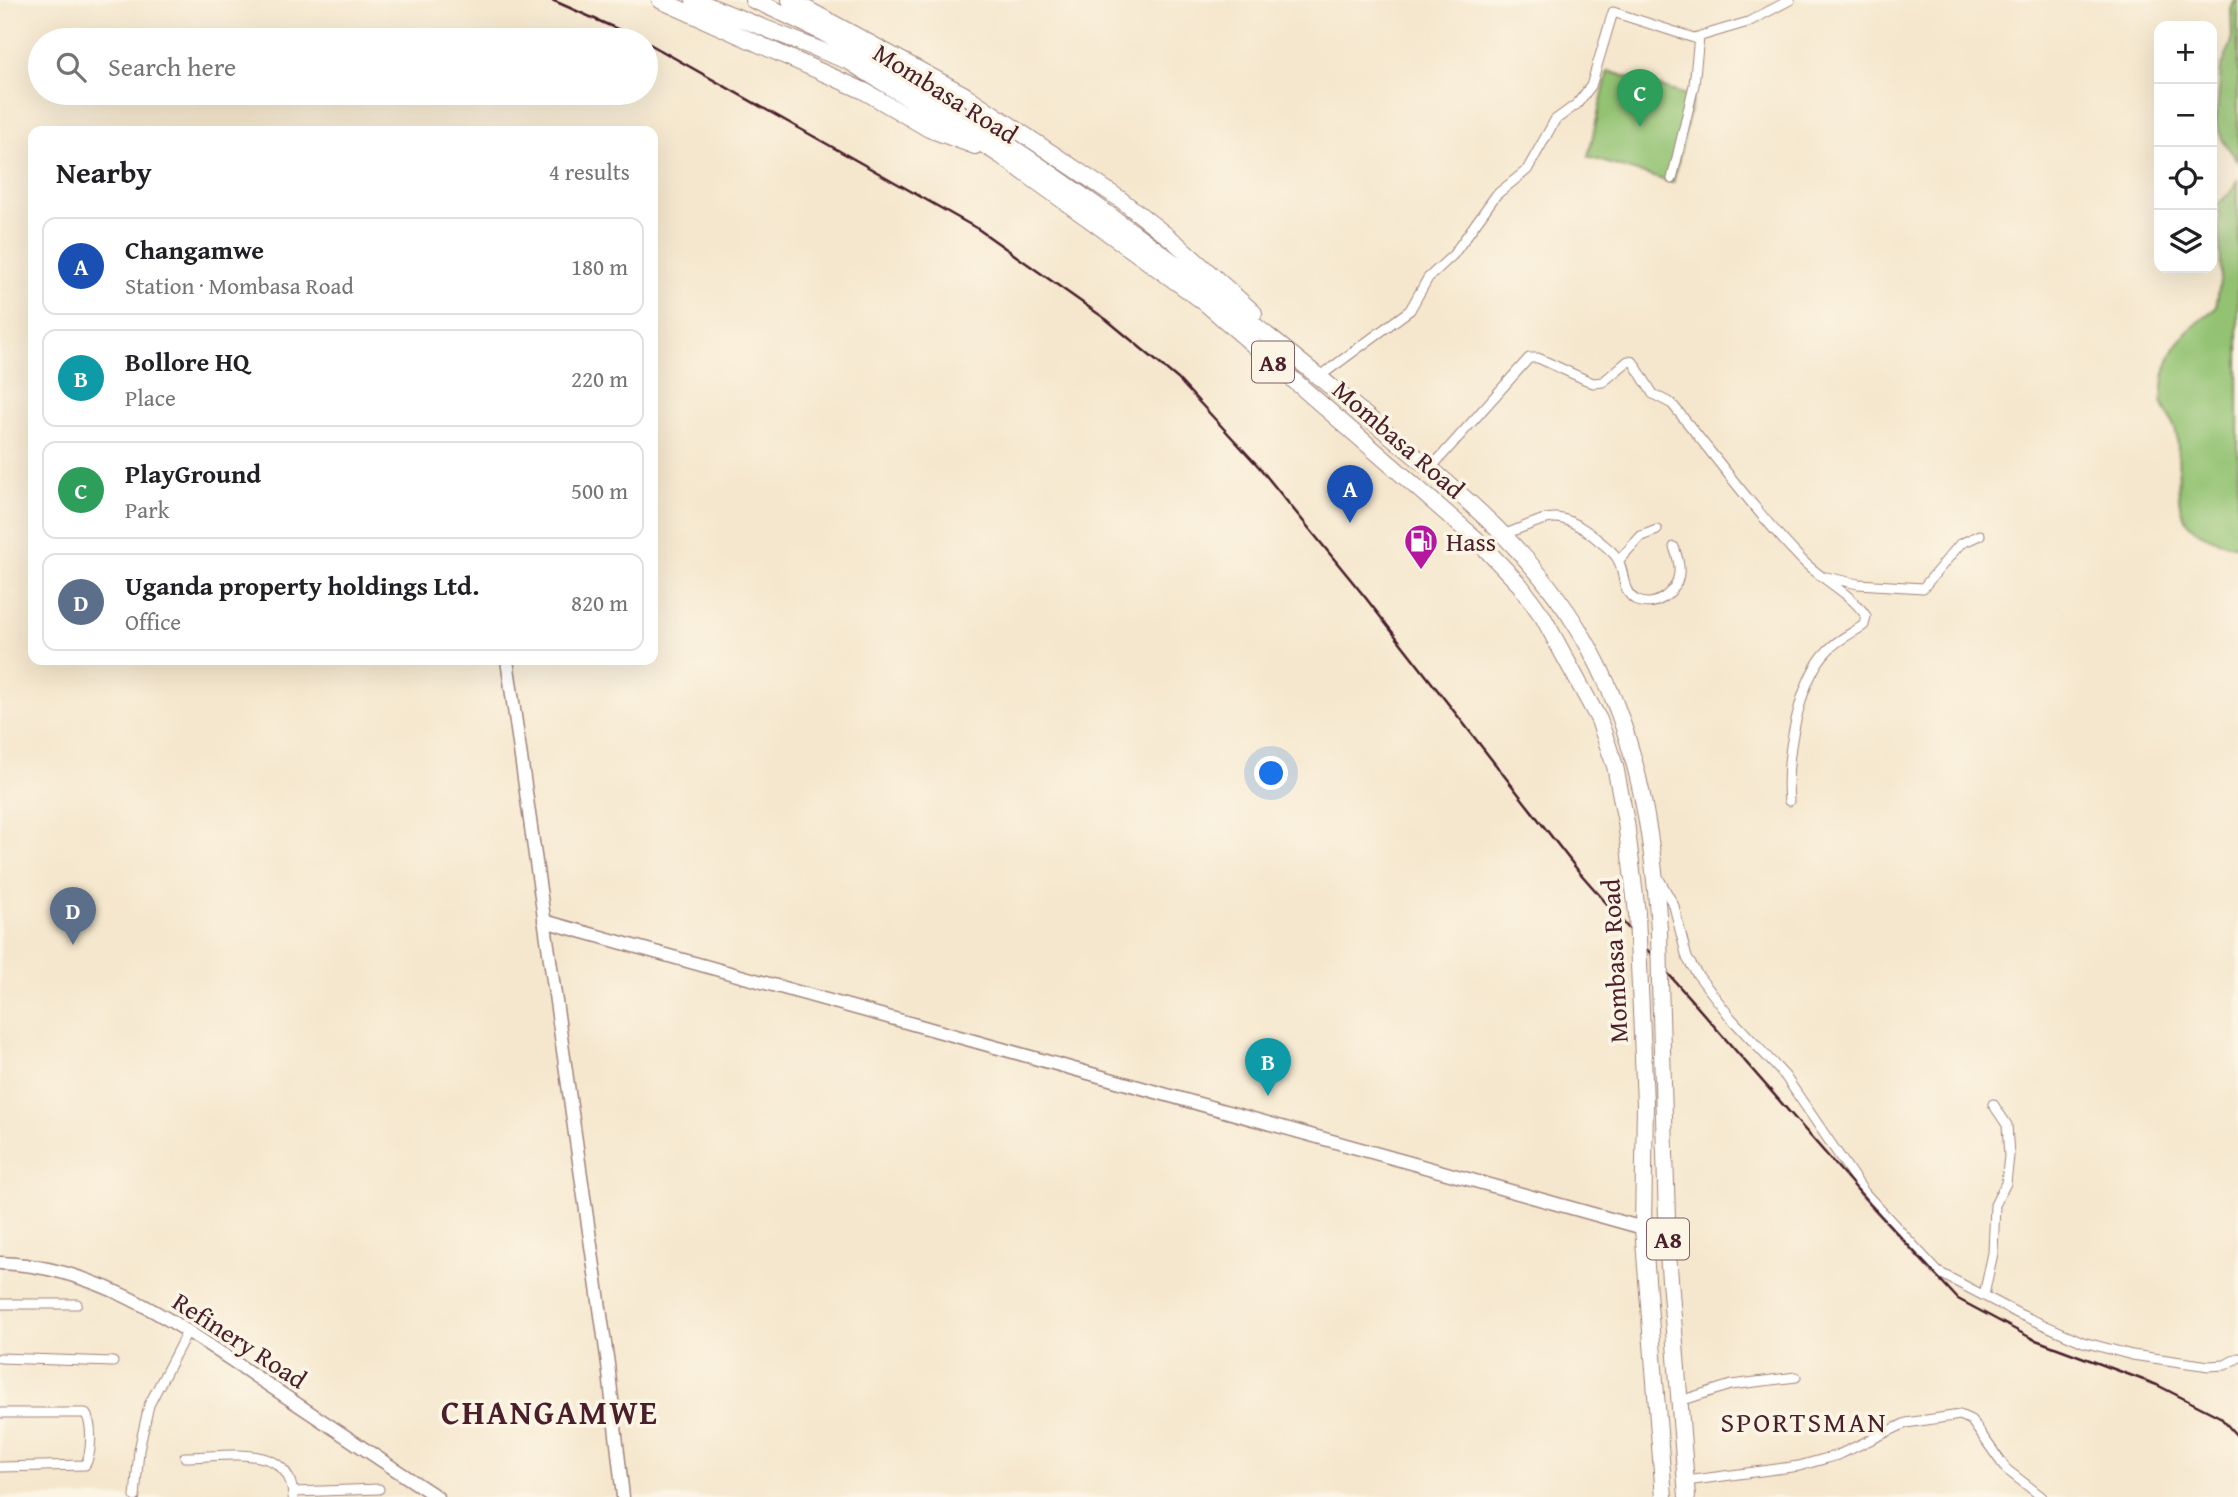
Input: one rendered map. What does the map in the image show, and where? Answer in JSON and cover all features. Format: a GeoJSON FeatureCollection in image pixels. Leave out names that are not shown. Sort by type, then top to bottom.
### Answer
{"type":"FeatureCollection","features":[{"type":"Feature","properties":{"kind":"highway"},"geometry":{"type":"LineString","coordinates":[[660,0],[703,16],[864,91],[929,129],[1000,155]]}},
{"type":"Feature","properties":{"kind":"highway","name":"Mombasa Road"},"geometry":{"type":"LineString","coordinates":[[694,0],[850,62],[1000,155],[1203,302],[1476,539],[1520,585],[1544,617],[1599,720],[1615,766],[1626,822],[1637,913],[1645,1103],[1643,1228],[1664,1497]]}},
{"type":"Feature","properties":{"kind":"highway","name":"Mombasa Road"},"geometry":{"type":"LineString","coordinates":[[753,0],[834,38],[900,75],[1052,173],[1214,293],[1319,377],[1505,534],[1537,568],[1575,624],[1608,685],[1630,746],[1656,873],[1668,1254],[1687,1489]]}},
{"type":"Feature","properties":{"kind":"highway"},"geometry":{"type":"LineString","coordinates":[[790,0],[965,95],[1119,199],[1247,306],[1291,354]]}},
{"type":"Feature","properties":{"kind":"street"},"geometry":{"type":"LineString","coordinates":[[1319,377],[1410,310],[1428,278],[1453,255],[1496,195],[1527,170],[1555,120],[1577,104],[1591,86],[1612,13],[1627,15],[1691,38],[1763,16],[1790,0]]}},
{"type":"Feature","properties":{"kind":"street"},"geometry":{"type":"LineString","coordinates":[[1672,179],[1694,85],[1699,37]]}},
{"type":"Feature","properties":{"kind":"street"},"geometry":{"type":"LineString","coordinates":[[1430,469],[1530,358],[1538,358],[1593,383],[1603,382],[1631,361],[1653,394],[1672,404],[1772,529],[1821,576],[1849,596],[1864,614],[1866,621],[1829,648],[1809,677],[1790,754],[1789,801]]}},
{"type":"Feature","properties":{"kind":"street"},"geometry":{"type":"LineString","coordinates":[[1505,534],[1561,516],[1581,527],[1619,560],[1626,589],[1638,601],[1648,604],[1667,595],[1676,583],[1679,571],[1674,547]]}},
{"type":"Feature","properties":{"kind":"street"},"geometry":{"type":"LineString","coordinates":[[1619,560],[1641,536],[1657,530]]}},
{"type":"Feature","properties":{"kind":"street"},"geometry":{"type":"LineString","coordinates":[[1821,576],[1865,585],[1923,588],[1954,550],[1980,535]]}},
{"type":"Feature","properties":{"kind":"street"},"geometry":{"type":"LineString","coordinates":[[508,665],[608,1364],[623,1497]]}},
{"type":"Feature","properties":{"kind":"street"},"geometry":{"type":"LineString","coordinates":[[1656,873],[1674,906],[1692,967],[1731,1018],[1786,1076],[1847,1171],[1938,1272],[2065,1335],[2132,1355],[2209,1366],[2225,1365],[2238,1358]]}},
{"type":"Feature","properties":{"kind":"street"},"geometry":{"type":"LineString","coordinates":[[544,921],[1643,1228]]}},
{"type":"Feature","properties":{"kind":"street"},"geometry":{"type":"LineString","coordinates":[[1984,1295],[1994,1246],[1995,1205],[2006,1183],[2009,1156],[2007,1125],[1993,1104]]}},
{"type":"Feature","properties":{"kind":"street","name":"Refinery Road"},"geometry":{"type":"LineString","coordinates":[[0,1263],[46,1267],[106,1288],[165,1316],[437,1497]]}},
{"type":"Feature","properties":{"kind":"street"},"geometry":{"type":"LineString","coordinates":[[0,1304],[77,1304]]}},
{"type":"Feature","properties":{"kind":"street"},"geometry":{"type":"LineString","coordinates":[[135,1497],[139,1450],[149,1405],[188,1330]]}},
{"type":"Feature","properties":{"kind":"street"},"geometry":{"type":"LineString","coordinates":[[0,1358],[113,1362]]}},
{"type":"Feature","properties":{"kind":"street"},"geometry":{"type":"LineString","coordinates":[[1680,1401],[1731,1385],[1796,1377]]}},
{"type":"Feature","properties":{"kind":"street"},"geometry":{"type":"LineString","coordinates":[[0,1413],[85,1413],[90,1427],[89,1454],[85,1465],[0,1467]]}},
{"type":"Feature","properties":{"kind":"street"},"geometry":{"type":"LineString","coordinates":[[1687,1489],[1799,1466],[1838,1455],[1906,1423],[1960,1415],[1971,1420],[2006,1469],[2042,1497]]}},
{"type":"Feature","properties":{"kind":"street"},"geometry":{"type":"LineString","coordinates":[[185,1457],[268,1457],[285,1471],[293,1495],[379,1489]]}},
{"type":"Feature","properties":{"kind":"green space"},"geometry":{"type":"Polygon","coordinates":[[[2238,0],[2238,161],[2222,139],[2217,125],[2221,69],[2232,41],[2231,7],[2238,0]]]}},
{"type":"Feature","properties":{"kind":"green space"},"geometry":{"type":"Polygon","coordinates":[[[1608,71],[1693,97],[1673,183],[1588,157],[1608,71]]]}},
{"type":"Feature","properties":{"kind":"green space"},"geometry":{"type":"Polygon","coordinates":[[[2238,179],[2238,546],[2213,539],[2197,531],[2186,521],[2179,495],[2176,433],[2162,398],[2168,363],[2179,342],[2216,308],[2221,275],[2219,203],[2233,190],[2238,179]]]}},
{"type":"Feature","properties":{"kind":"railway"},"geometry":{"type":"LineString","coordinates":[[552,0],[615,28]]}},
{"type":"Feature","properties":{"kind":"railway"},"geometry":{"type":"LineString","coordinates":[[658,49],[978,229],[1107,320],[1178,379],[1259,467],[1365,597],[1580,873],[1870,1204],[1958,1299],[2033,1339],[2157,1385],[2220,1417],[2238,1437]]}},
{"type":"Feature","properties":{"kind":"place","name":"PlayGround"},"geometry":{"type":"Point","coordinates":[1640,127]}},
{"type":"Feature","properties":{"kind":"place","name":"Changamwe"},"geometry":{"type":"Point","coordinates":[1350,523]}},
{"type":"Feature","properties":{"kind":"place","name":"Hass"},"geometry":{"type":"Point","coordinates":[1421,571]}},
{"type":"Feature","properties":{"kind":"place","name":"Uganda property holdings Ltd."},"geometry":{"type":"Point","coordinates":[73,945]}},
{"type":"Feature","properties":{"kind":"place","name":"Bollore HQ"},"geometry":{"type":"Point","coordinates":[1268,1096]}},
{"type":"Feature","properties":{"kind":"district","name":"CHANGAMWE"},"geometry":{"type":"Point","coordinates":[550,1412]}},
{"type":"Feature","properties":{"kind":"district","name":"SPORTSMAN"},"geometry":{"type":"Point","coordinates":[1804,1421]}}]}
